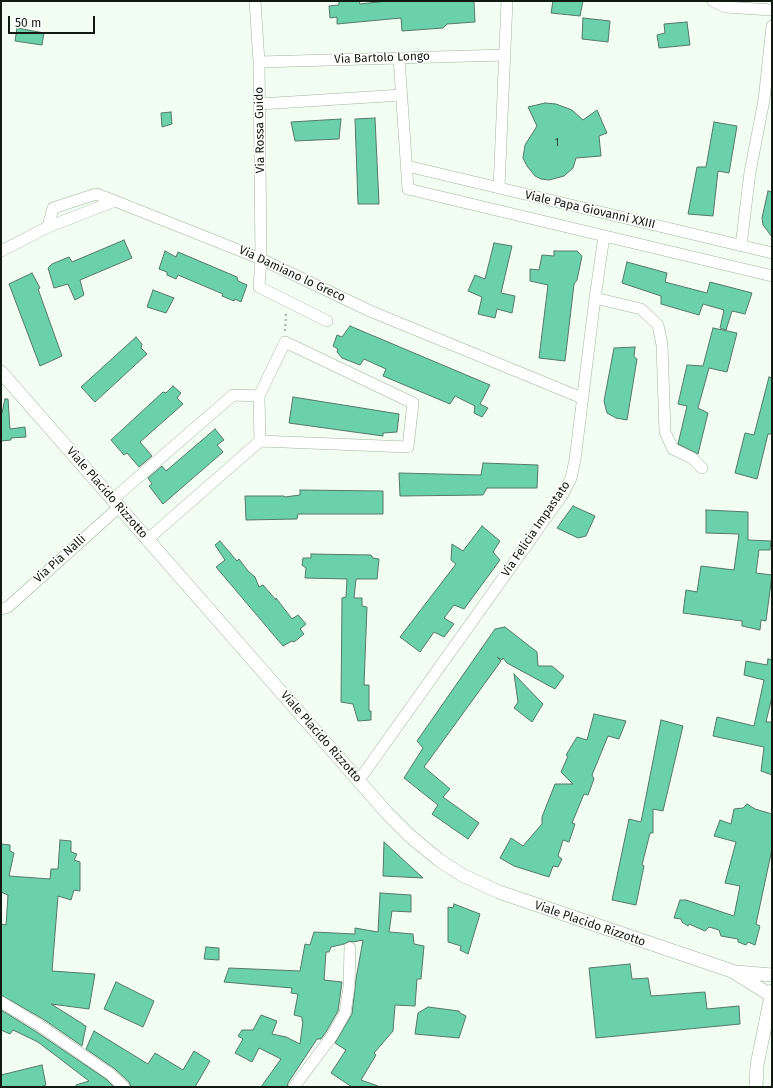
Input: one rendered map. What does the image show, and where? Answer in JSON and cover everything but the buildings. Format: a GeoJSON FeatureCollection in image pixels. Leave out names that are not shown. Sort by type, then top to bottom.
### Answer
{"type":"FeatureCollection","features":[{"type":"Feature","properties":{"kind":"street","name":"Via Rossa Guido"},"geometry":{"type":"LineString","coordinates":[[255,1],[260,104],[260,287],[287,301]]}},
{"type":"Feature","properties":{"kind":"street"},"geometry":{"type":"LineString","coordinates":[[499,188],[507,1]]}},
{"type":"Feature","properties":{"kind":"street"},"geometry":{"type":"LineString","coordinates":[[713,1],[725,7],[772,10]]}},
{"type":"Feature","properties":{"kind":"street"},"geometry":{"type":"LineString","coordinates":[[741,246],[750,172],[764,100],[772,26]]}},
{"type":"Feature","properties":{"kind":"street","name":"Via Bartolo Longo"},"geometry":{"type":"LineString","coordinates":[[259,62],[505,55]]}},
{"type":"Feature","properties":{"kind":"street"},"geometry":{"type":"LineString","coordinates":[[399,58],[407,166]]}},
{"type":"Feature","properties":{"kind":"street"},"geometry":{"type":"LineString","coordinates":[[260,104],[402,96]]}},
{"type":"Feature","properties":{"kind":"street","name":"Viale Papa Giovanni XXIII"},"geometry":{"type":"LineString","coordinates":[[772,253],[407,166],[408,188],[772,276]]}},
{"type":"Feature","properties":{"kind":"street","name":"Via Damiano lo Greco"},"geometry":{"type":"LineString","coordinates":[[48,227],[53,208],[96,194],[261,259],[370,311],[582,398]]}},
{"type":"Feature","properties":{"kind":"street"},"geometry":{"type":"LineString","coordinates":[[1,251],[48,227],[115,201]]}},
{"type":"Feature","properties":{"kind":"street","name":"Via Felicia Impastato"},"geometry":{"type":"LineString","coordinates":[[359,780],[563,494],[571,478],[575,460],[604,236]]}},
{"type":"Feature","properties":{"kind":"street"},"geometry":{"type":"LineString","coordinates":[[595,298],[641,309],[658,325],[662,345],[665,432],[673,449],[692,458],[702,468]]}},
{"type":"Feature","properties":{"kind":"street"},"geometry":{"type":"LineString","coordinates":[[287,301],[327,321]]}},
{"type":"Feature","properties":{"kind":"street"},"geometry":{"type":"LineString","coordinates":[[148,539],[260,441],[408,447],[412,403],[284,342],[259,396],[260,441]]}},
{"type":"Feature","properties":{"kind":"street","name":"Viale Placido Rizzotto"},"geometry":{"type":"LineString","coordinates":[[1,372],[387,813],[411,837],[439,860],[462,875],[499,892],[732,971]]}},
{"type":"Feature","properties":{"kind":"street","name":"Via Pia Nalli"},"geometry":{"type":"LineString","coordinates":[[1,609],[8,607],[116,503],[233,395],[259,396]]}},
{"type":"Feature","properties":{"kind":"street"},"geometry":{"type":"LineString","coordinates":[[294,1087],[332,1036],[345,1013],[349,987],[350,948]]}},
{"type":"Feature","properties":{"kind":"street"},"geometry":{"type":"LineString","coordinates":[[732,971],[772,974]]}},
{"type":"Feature","properties":{"kind":"street"},"geometry":{"type":"LineString","coordinates":[[732,971],[772,994],[757,1065],[756,1087]]}},
{"type":"Feature","properties":{"kind":"street"},"geometry":{"type":"LineString","coordinates":[[1,1002],[39,1025],[104,1070],[124,1087]]}},
{"type":"Feature","properties":{"kind":"path"},"geometry":{"type":"LineString","coordinates":[[284,342],[287,301]]}}]}
